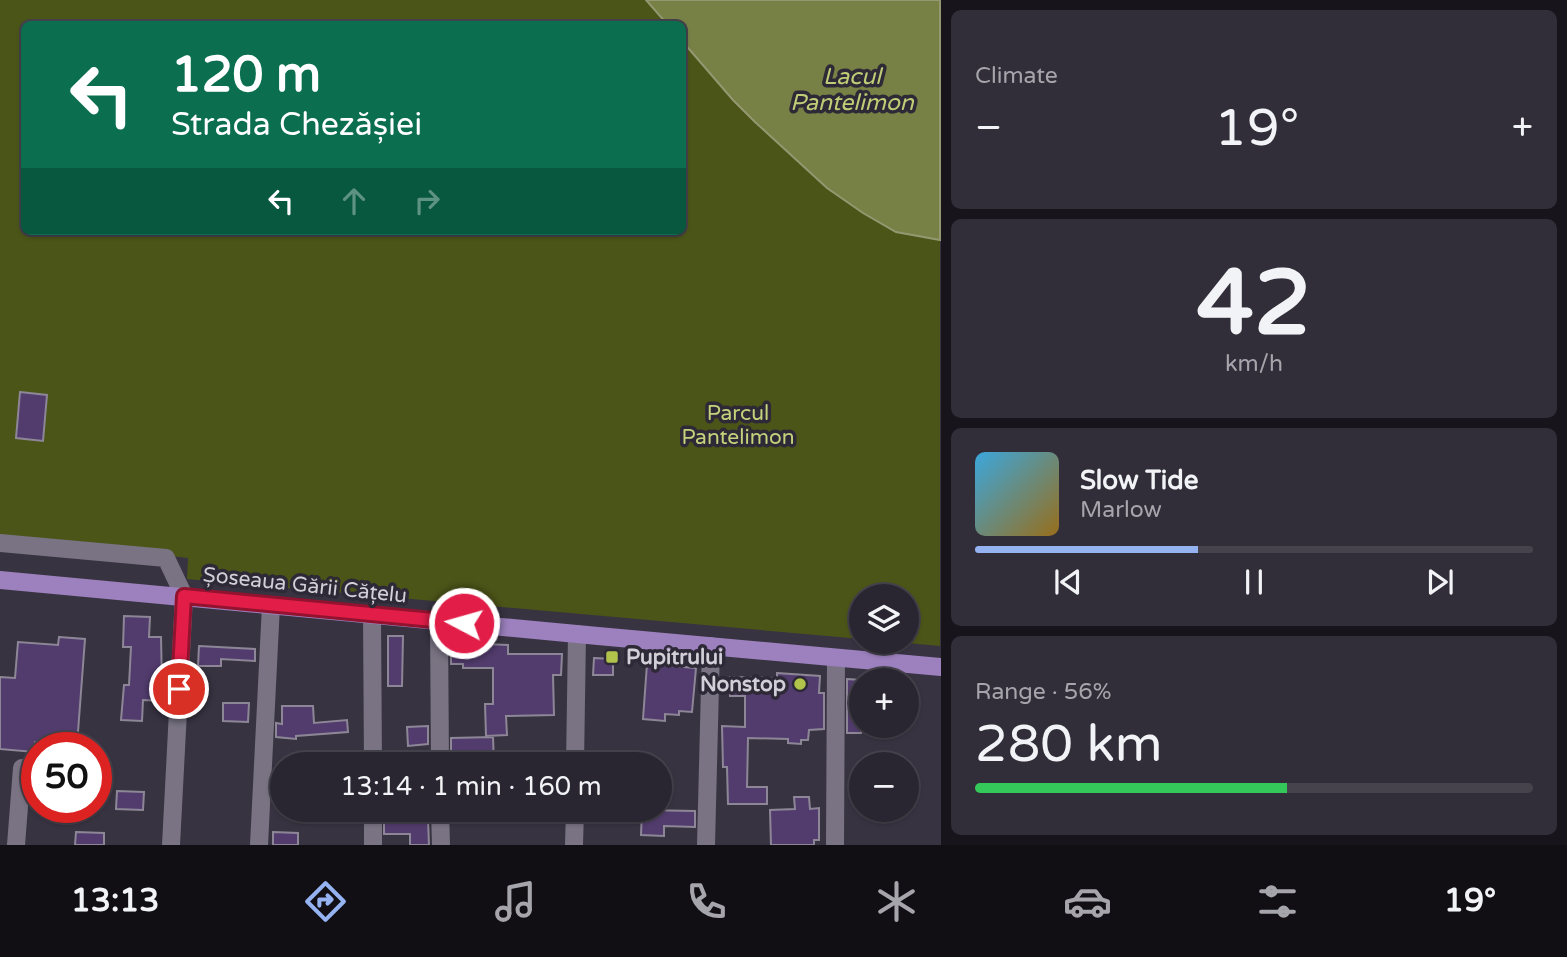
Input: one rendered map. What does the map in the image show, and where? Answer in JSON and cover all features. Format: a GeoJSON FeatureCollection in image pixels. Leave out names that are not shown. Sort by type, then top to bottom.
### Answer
{"type":"FeatureCollection","features":[{"type":"Feature","properties":{"kind":"main road","name":"Șoseaua Gării Cățelu"},"geometry":{"type":"LineString","coordinates":[[0,580],[940,667]]}},
{"type":"Feature","properties":{"kind":"street"},"geometry":{"type":"LineString","coordinates":[[0,543],[166,558],[184,596],[172,845]]}},
{"type":"Feature","properties":{"kind":"street"},"geometry":{"type":"LineString","coordinates":[[259,845],[271,605]]}},
{"type":"Feature","properties":{"kind":"street"},"geometry":{"type":"LineString","coordinates":[[372,615],[373,752]]}},
{"type":"Feature","properties":{"kind":"street"},"geometry":{"type":"LineString","coordinates":[[439,621],[440,752]]}},
{"type":"Feature","properties":{"kind":"street"},"geometry":{"type":"LineString","coordinates":[[575,752],[577,634]]}},
{"type":"Feature","properties":{"kind":"street"},"geometry":{"type":"LineString","coordinates":[[706,845],[711,646]]}},
{"type":"Feature","properties":{"kind":"street"},"geometry":{"type":"LineString","coordinates":[[835,845],[836,658]]}},
{"type":"Feature","properties":{"kind":"street"},"geometry":{"type":"LineString","coordinates":[[16,845],[21,781]]}},
{"type":"Feature","properties":{"kind":"street"},"geometry":{"type":"LineString","coordinates":[[373,822],[373,845]]}},
{"type":"Feature","properties":{"kind":"street"},"geometry":{"type":"LineString","coordinates":[[440,822],[441,845]]}},
{"type":"Feature","properties":{"kind":"street"},"geometry":{"type":"LineString","coordinates":[[574,845],[575,822]]}},
{"type":"Feature","properties":{"kind":"green space","name":"Parcul Pantelimon"},"geometry":{"type":"Polygon","coordinates":[[[0,0],[646,0],[664,21],[21,21],[21,235],[686,235],[686,45],[733,100],[827,188],[896,232],[940,240],[940,646],[919,644],[919,584],[849,584],[849,638],[187,579],[188,558],[0,538],[0,0]]]}},
{"type":"Feature","properties":{"kind":"water","name":"Lacul Pantelimon"},"geometry":{"type":"Polygon","coordinates":[[[646,0],[940,0],[940,240],[896,232],[827,188],[733,100],[686,45],[686,21],[664,21],[646,0]]]}},
{"type":"Feature","properties":{"kind":"building"},"geometry":{"type":"Polygon","coordinates":[[[20,392],[47,395],[43,441],[16,438],[20,392]]]}},
{"type":"Feature","properties":{"kind":"building"},"geometry":{"type":"Polygon","coordinates":[[[124,616],[150,617],[149,637],[161,637],[165,701],[143,700],[142,721],[121,720],[124,685],[129,685],[131,647],[123,647],[124,616]]]}},
{"type":"Feature","properties":{"kind":"building"},"geometry":{"type":"Polygon","coordinates":[[[388,636],[403,636],[402,686],[388,686],[388,636]]]}},
{"type":"Feature","properties":{"kind":"building"},"geometry":{"type":"Polygon","coordinates":[[[59,637],[85,639],[78,732],[21,732],[21,751],[0,749],[0,677],[15,678],[18,642],[58,645],[59,637]]]}},
{"type":"Feature","properties":{"kind":"building"},"geometry":{"type":"Polygon","coordinates":[[[508,645],[508,654],[562,654],[561,675],[553,675],[554,715],[506,716],[507,735],[486,736],[485,704],[493,704],[493,668],[463,668],[463,664],[451,664],[451,647],[508,645]]]}},
{"type":"Feature","properties":{"kind":"building"},"geometry":{"type":"Polygon","coordinates":[[[199,646],[255,649],[255,661],[221,659],[221,666],[198,666],[199,646]]]}},
{"type":"Feature","properties":{"kind":"building"},"geometry":{"type":"Polygon","coordinates":[[[594,658],[613,659],[613,675],[593,675],[594,658]]]}},
{"type":"Feature","properties":{"kind":"building"},"geometry":{"type":"Polygon","coordinates":[[[647,664],[696,668],[692,712],[665,714],[665,721],[643,719],[647,664]]]}},
{"type":"Feature","properties":{"kind":"building"},"geometry":{"type":"Polygon","coordinates":[[[777,673],[820,676],[819,693],[824,693],[824,729],[809,730],[808,740],[801,740],[801,744],[788,743],[788,739],[748,738],[747,787],[767,787],[767,804],[728,804],[727,767],[723,767],[722,726],[745,727],[745,696],[730,696],[730,677],[777,678],[777,673]]]}},
{"type":"Feature","properties":{"kind":"building"},"geometry":{"type":"Polygon","coordinates":[[[847,679],[849,733],[847,733],[847,679]]]}},
{"type":"Feature","properties":{"kind":"building"},"geometry":{"type":"Polygon","coordinates":[[[223,703],[249,703],[248,722],[223,721],[223,703]]]}},
{"type":"Feature","properties":{"kind":"building"},"geometry":{"type":"Polygon","coordinates":[[[282,706],[313,706],[314,723],[347,720],[348,732],[296,736],[296,739],[276,737],[276,723],[282,724],[282,706]]]}},
{"type":"Feature","properties":{"kind":"building"},"geometry":{"type":"Polygon","coordinates":[[[428,726],[428,744],[408,746],[407,727],[428,726]]]}},
{"type":"Feature","properties":{"kind":"building"},"geometry":{"type":"Polygon","coordinates":[[[493,737],[494,752],[451,752],[451,738],[493,737]]]}},
{"type":"Feature","properties":{"kind":"building"},"geometry":{"type":"Polygon","coordinates":[[[117,791],[144,792],[143,810],[116,809],[117,791]]]}},
{"type":"Feature","properties":{"kind":"building"},"geometry":{"type":"Polygon","coordinates":[[[794,797],[809,797],[810,809],[819,808],[819,840],[814,840],[814,845],[771,845],[770,810],[795,809],[794,797]]]}},
{"type":"Feature","properties":{"kind":"building"},"geometry":{"type":"Polygon","coordinates":[[[672,811],[695,811],[695,827],[664,826],[664,836],[641,835],[642,822],[672,822],[672,811]]]}},
{"type":"Feature","properties":{"kind":"building"},"geometry":{"type":"Polygon","coordinates":[[[384,822],[428,822],[429,845],[410,845],[410,834],[384,834],[384,822]]]}},
{"type":"Feature","properties":{"kind":"building"},"geometry":{"type":"Polygon","coordinates":[[[76,832],[104,833],[104,845],[75,845],[76,832]]]}},
{"type":"Feature","properties":{"kind":"building"},"geometry":{"type":"Polygon","coordinates":[[[273,832],[298,833],[298,845],[273,845],[273,832]]]}},
{"type":"Feature","properties":{"kind":"place","name":"Pupitrului"},"geometry":{"type":"Point","coordinates":[612,657]}},
{"type":"Feature","properties":{"kind":"place","name":"Nonstop"},"geometry":{"type":"Point","coordinates":[800,684]}},
{"type":"Feature","properties":{"kind":"route"},"geometry":{"type":"LineString","coordinates":[[179,689],[184,596],[464,623]]}}]}
